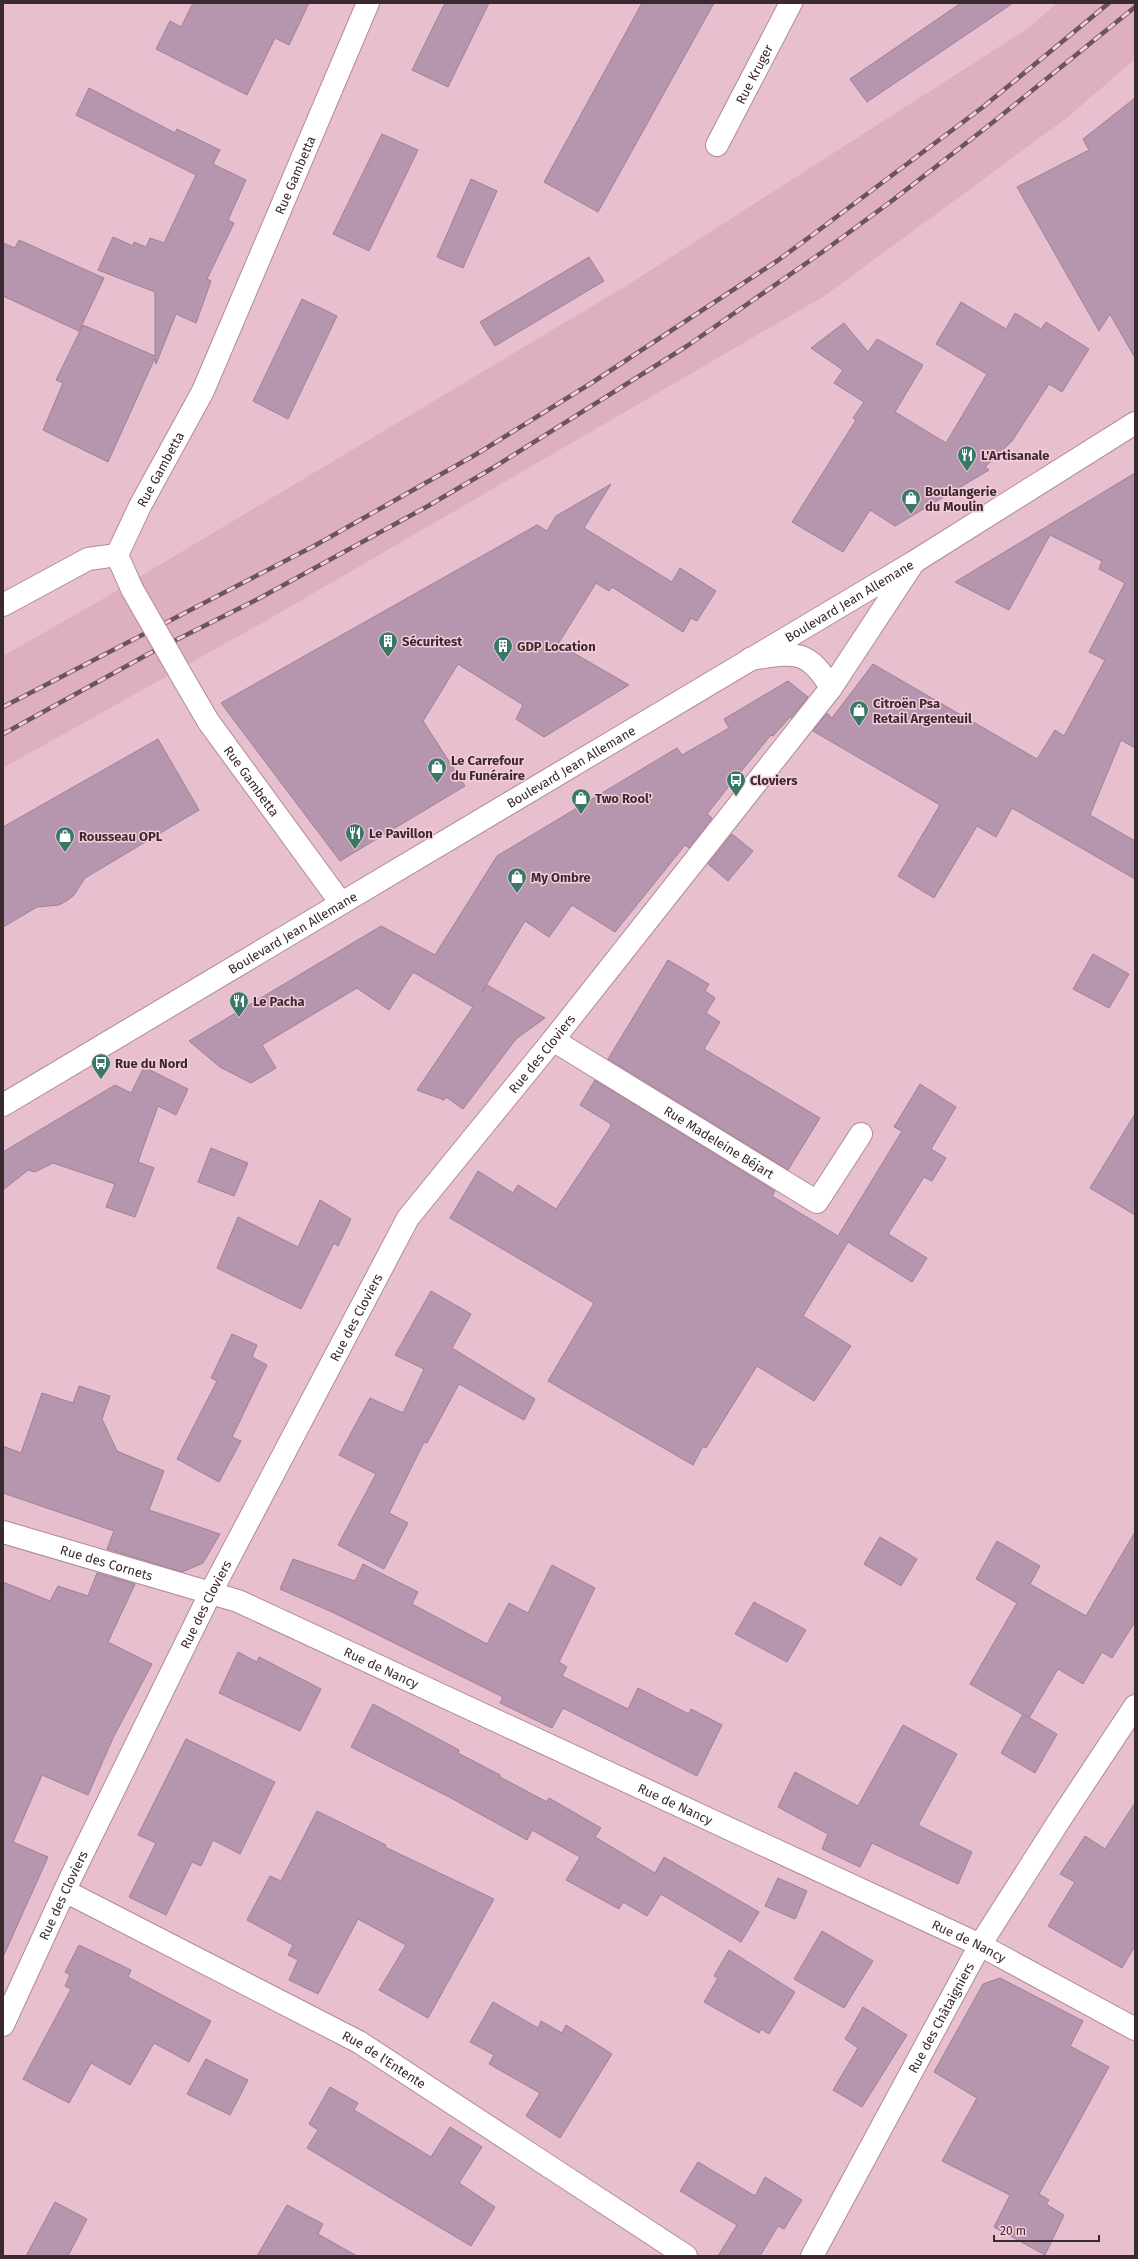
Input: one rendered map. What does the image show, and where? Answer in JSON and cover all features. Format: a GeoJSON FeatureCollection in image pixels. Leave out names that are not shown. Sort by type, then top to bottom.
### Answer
{"type":"FeatureCollection","features":[{"type":"Feature","properties":{"kind":"street","name":"Rue Gambetta"},"geometry":{"type":"LineString","coordinates":[[341,903],[208,721],[132,588],[117,556],[140,506],[203,391],[368,3]]}},
{"type":"Feature","properties":{"kind":"street","name":"Rue Kruger"},"geometry":{"type":"LineString","coordinates":[[717,145],[791,3]]}},
{"type":"Feature","properties":{"kind":"street","name":"Boulevard Jean Allemane"},"geometry":{"type":"LineString","coordinates":[[3,1105],[914,562],[1135,423]]}},
{"type":"Feature","properties":{"kind":"street"},"geometry":{"type":"LineString","coordinates":[[3,605],[88,559],[117,556]]}},
{"type":"Feature","properties":{"kind":"street","name":"Rue des Cloviers"},"geometry":{"type":"LineString","coordinates":[[3,2025],[65,1891],[210,1594],[408,1218],[553,1040],[831,688],[914,562]]}},
{"type":"Feature","properties":{"kind":"street"},"geometry":{"type":"LineString","coordinates":[[749,660],[786,654],[802,656],[820,670],[831,688]]}},
{"type":"Feature","properties":{"kind":"street","name":"Rue Madeleine Béjart"},"geometry":{"type":"LineString","coordinates":[[553,1040],[817,1202],[861,1134]]}},
{"type":"Feature","properties":{"kind":"street","name":"Rue des Cornets"},"geometry":{"type":"LineString","coordinates":[[3,1532],[210,1594]]}},
{"type":"Feature","properties":{"kind":"street","name":"Rue de Nancy"},"geometry":{"type":"LineString","coordinates":[[210,1594],[238,1601],[980,1945],[1135,2029]]}},
{"type":"Feature","properties":{"kind":"street","name":"Rue des Châtaigniers"},"geometry":{"type":"LineString","coordinates":[[812,2256],[980,1945],[1054,1827],[1135,1706]]}},
{"type":"Feature","properties":{"kind":"street","name":"Rue de l'Entente"},"geometry":{"type":"LineString","coordinates":[[65,1891],[359,2042],[686,2256]]}},
{"type":"Feature","properties":{"kind":"shaded area"},"geometry":{"type":"Polygon","coordinates":[[[1057,3],[1135,3],[1135,59],[1068,117],[826,295],[269,619],[3,768],[3,656],[96,603],[626,286],[1030,27],[1057,3]]]}},
{"type":"Feature","properties":{"kind":"building"},"geometry":{"type":"Polygon","coordinates":[[[193,3],[309,3],[289,45],[275,38],[247,95],[156,49],[170,21],[181,27],[193,3]]]}},
{"type":"Feature","properties":{"kind":"building"},"geometry":{"type":"Polygon","coordinates":[[[445,3],[489,3],[448,87],[412,70],[445,3]]]}},
{"type":"Feature","properties":{"kind":"building"},"geometry":{"type":"Polygon","coordinates":[[[642,3],[714,3],[598,212],[544,182],[642,3]]]}},
{"type":"Feature","properties":{"kind":"building"},"geometry":{"type":"Polygon","coordinates":[[[961,3],[1013,3],[867,102],[850,79],[961,3]]]}},
{"type":"Feature","properties":{"kind":"building"},"geometry":{"type":"Polygon","coordinates":[[[89,88],[175,133],[177,129],[220,150],[213,164],[246,180],[228,220],[234,223],[207,279],[211,281],[196,323],[176,314],[156,364],[155,358],[108,462],[43,430],[63,383],[56,380],[83,325],[155,356],[155,292],[98,270],[113,237],[133,246],[134,242],[146,247],[150,238],[164,243],[196,175],[76,115],[89,88]]]}},
{"type":"Feature","properties":{"kind":"building"},"geometry":{"type":"Polygon","coordinates":[[[1135,98],[1135,358],[1110,314],[1099,331],[1017,187],[1089,150],[1083,139],[1135,98]]]}},
{"type":"Feature","properties":{"kind":"building"},"geometry":{"type":"Polygon","coordinates":[[[382,134],[418,150],[369,251],[333,234],[382,134]]]}},
{"type":"Feature","properties":{"kind":"building"},"geometry":{"type":"Polygon","coordinates":[[[471,179],[497,191],[463,268],[437,257],[471,179]]]}},
{"type":"Feature","properties":{"kind":"building"},"geometry":{"type":"Polygon","coordinates":[[[19,240],[104,278],[79,331],[3,296],[3,243],[15,248],[19,240]]]}},
{"type":"Feature","properties":{"kind":"building"},"geometry":{"type":"Polygon","coordinates":[[[589,257],[604,281],[495,346],[480,322],[589,257]]]}},
{"type":"Feature","properties":{"kind":"building"},"geometry":{"type":"Polygon","coordinates":[[[302,299],[337,316],[288,419],[253,401],[302,299]]]}},
{"type":"Feature","properties":{"kind":"building"},"geometry":{"type":"Polygon","coordinates":[[[961,302],[1006,329],[1015,313],[1041,329],[1046,322],[1089,349],[1062,392],[1049,384],[1012,441],[985,467],[989,470],[895,526],[870,510],[843,552],[792,522],[856,420],[853,418],[864,402],[834,383],[843,370],[811,348],[844,323],[868,352],[877,339],[923,365],[895,412],[946,443],[987,374],[936,344],[961,302]]]}},
{"type":"Feature","properties":{"kind":"building"},"geometry":{"type":"Polygon","coordinates":[[[1135,473],[1135,748],[1121,740],[1090,815],[1135,841],[1135,879],[1012,808],[996,837],[977,826],[934,898],[898,876],[940,805],[813,731],[827,713],[832,718],[873,664],[1037,759],[1055,730],[1064,736],[1105,660],[1089,652],[1125,583],[1099,569],[1102,561],[1050,535],[1009,610],[955,582],[1135,473]]]}},
{"type":"Feature","properties":{"kind":"building"},"geometry":{"type":"Polygon","coordinates":[[[611,484],[584,528],[672,582],[680,568],[716,591],[697,621],[691,618],[683,632],[612,587],[609,591],[596,583],[558,644],[629,685],[544,737],[516,719],[523,705],[458,664],[423,721],[465,786],[340,861],[221,703],[537,525],[547,531],[556,516],[611,484]]]}},
{"type":"Feature","properties":{"kind":"building"},"geometry":{"type":"Polygon","coordinates":[[[788,681],[808,697],[791,718],[790,717],[773,736],[771,735],[729,786],[707,814],[712,818],[689,848],[685,845],[615,932],[572,905],[549,937],[525,921],[482,992],[487,985],[545,1018],[516,1039],[463,1109],[446,1097],[444,1100],[417,1090],[473,1007],[413,972],[389,1010],[357,988],[262,1045],[276,1068],[251,1083],[220,1067],[189,1041],[381,926],[435,955],[497,856],[677,748],[682,755],[729,728],[724,719],[788,681]]]}},
{"type":"Feature","properties":{"kind":"building","name":"Rousseau OPL"},"geometry":{"type":"Polygon","coordinates":[[[158,739],[199,810],[85,878],[74,895],[68,900],[59,905],[37,907],[3,927],[3,827],[158,739]]]}},
{"type":"Feature","properties":{"kind":"building"},"geometry":{"type":"Polygon","coordinates":[[[732,834],[753,851],[728,881],[708,864],[732,834]]]}},
{"type":"Feature","properties":{"kind":"building"},"geometry":{"type":"Polygon","coordinates":[[[1093,954],[1129,974],[1109,1008],[1073,989],[1093,954]]]}},
{"type":"Feature","properties":{"kind":"building"},"geometry":{"type":"Polygon","coordinates":[[[668,960],[709,984],[705,991],[715,998],[706,1013],[720,1022],[704,1049],[820,1118],[788,1170],[608,1059],[668,960]]]}},
{"type":"Feature","properties":{"kind":"building"},"geometry":{"type":"Polygon","coordinates":[[[144,1067],[188,1089],[176,1115],[158,1106],[138,1162],[154,1168],[135,1217],[106,1207],[115,1184],[53,1163],[35,1172],[28,1170],[3,1190],[3,1152],[115,1085],[131,1093],[144,1067]]]}},
{"type":"Feature","properties":{"kind":"building"},"geometry":{"type":"Polygon","coordinates":[[[595,1080],[775,1191],[772,1196],[838,1236],[902,1131],[894,1127],[920,1084],[956,1107],[931,1149],[946,1158],[932,1181],[924,1177],[888,1234],[927,1258],[912,1282],[848,1242],[803,1316],[851,1346],[814,1401],[757,1366],[706,1448],[703,1446],[693,1465],[548,1381],[594,1303],[450,1218],[478,1171],[513,1193],[518,1185],[556,1209],[610,1128],[611,1124],[580,1105],[595,1080]]]}},
{"type":"Feature","properties":{"kind":"building"},"geometry":{"type":"Polygon","coordinates":[[[1135,1114],[1135,1215],[1090,1188],[1135,1114]]]}},
{"type":"Feature","properties":{"kind":"building"},"geometry":{"type":"Polygon","coordinates":[[[211,1148],[248,1163],[234,1196],[198,1182],[211,1148]]]}},
{"type":"Feature","properties":{"kind":"building"},"geometry":{"type":"Polygon","coordinates":[[[320,1200],[351,1219],[338,1246],[334,1243],[301,1309],[217,1268],[238,1217],[298,1247],[320,1200]]]}},
{"type":"Feature","properties":{"kind":"building"},"geometry":{"type":"Polygon","coordinates":[[[431,1291],[471,1314],[452,1348],[535,1399],[524,1420],[459,1384],[427,1443],[424,1442],[389,1513],[408,1523],[384,1569],[338,1545],[376,1474],[339,1455],[370,1398],[403,1413],[424,1369],[395,1355],[431,1291]]]}},
{"type":"Feature","properties":{"kind":"building"},"geometry":{"type":"Polygon","coordinates":[[[232,1334],[257,1345],[252,1357],[267,1365],[232,1437],[241,1441],[219,1482],[177,1459],[217,1381],[211,1378],[232,1334]]]}},
{"type":"Feature","properties":{"kind":"building"},"geometry":{"type":"Polygon","coordinates":[[[79,1386],[110,1396],[102,1419],[117,1451],[164,1471],[149,1510],[220,1534],[203,1563],[182,1572],[107,1549],[114,1531],[3,1493],[3,1446],[21,1453],[42,1393],[73,1403],[79,1386]]]}},
{"type":"Feature","properties":{"kind":"building"},"geometry":{"type":"Polygon","coordinates":[[[1135,1532],[1135,1622],[1112,1658],[1102,1652],[1083,1684],[1058,1669],[1029,1718],[970,1684],[1017,1603],[976,1579],[997,1541],[1040,1566],[1030,1584],[1086,1616],[1135,1532]]]}},
{"type":"Feature","properties":{"kind":"building"},"geometry":{"type":"Polygon","coordinates":[[[880,1537],[917,1559],[901,1586],[864,1564],[880,1537]]]}},
{"type":"Feature","properties":{"kind":"building"},"geometry":{"type":"Polygon","coordinates":[[[293,1559],[355,1581],[363,1564],[418,1592],[412,1604],[487,1644],[509,1603],[528,1613],[552,1565],[595,1588],[559,1662],[567,1667],[562,1676],[628,1709],[638,1688],[689,1714],[691,1709],[722,1725],[697,1776],[563,1708],[552,1728],[500,1703],[503,1697],[332,1612],[280,1589],[293,1559]]]}},
{"type":"Feature","properties":{"kind":"building"},"geometry":{"type":"Polygon","coordinates":[[[97,1573],[135,1584],[108,1642],[152,1664],[113,1738],[88,1795],[42,1775],[13,1842],[48,1857],[3,1957],[3,1582],[50,1601],[58,1586],[88,1596],[97,1573]]]}},
{"type":"Feature","properties":{"kind":"building"},"geometry":{"type":"Polygon","coordinates":[[[754,1602],[806,1630],[787,1662],[735,1634],[754,1602]]]}},
{"type":"Feature","properties":{"kind":"building"},"geometry":{"type":"Polygon","coordinates":[[[238,1652],[257,1662],[259,1657],[321,1689],[300,1731],[219,1693],[238,1652]]]}},
{"type":"Feature","properties":{"kind":"building"},"geometry":{"type":"Polygon","coordinates":[[[373,1704],[459,1750],[458,1753],[500,1775],[500,1777],[547,1802],[549,1798],[601,1828],[595,1837],[655,1873],[664,1857],[759,1912],[741,1942],[661,1894],[647,1916],[623,1902],[619,1909],[566,1880],[580,1857],[532,1830],[527,1840],[451,1798],[351,1747],[373,1704]]]}},
{"type":"Feature","properties":{"kind":"building"},"geometry":{"type":"Polygon","coordinates":[[[1023,1714],[1057,1734],[1035,1773],[1001,1753],[1023,1714]]]}},
{"type":"Feature","properties":{"kind":"building"},"geometry":{"type":"Polygon","coordinates":[[[903,1725],[957,1754],[918,1825],[972,1852],[958,1884],[872,1843],[860,1867],[822,1849],[828,1834],[778,1807],[795,1772],[858,1806],[903,1725]]]}},
{"type":"Feature","properties":{"kind":"building"},"geometry":{"type":"Polygon","coordinates":[[[186,1739],[275,1782],[240,1854],[213,1840],[201,1866],[192,1862],[166,1915],[129,1897],[156,1843],[138,1835],[186,1739]]]}},
{"type":"Feature","properties":{"kind":"building"},"geometry":{"type":"Polygon","coordinates":[[[1135,1803],[1135,1946],[1122,1968],[1048,1926],[1075,1882],[1060,1874],[1085,1836],[1105,1849],[1135,1803]]]}},
{"type":"Feature","properties":{"kind":"building"},"geometry":{"type":"Polygon","coordinates":[[[317,1811],[386,1845],[385,1847],[494,1899],[428,2018],[379,1990],[406,1945],[358,1919],[318,1994],[289,1980],[298,1960],[288,1955],[293,1945],[247,1920],[270,1876],[281,1881],[317,1811]]]}},
{"type":"Feature","properties":{"kind":"building"},"geometry":{"type":"Polygon","coordinates":[[[778,1878],[807,1891],[795,1919],[765,1906],[778,1878]]]}},
{"type":"Feature","properties":{"kind":"building"},"geometry":{"type":"Polygon","coordinates":[[[822,1931],[873,1961],[844,2008],[794,1979],[822,1931]]]}},
{"type":"Feature","properties":{"kind":"building"},"geometry":{"type":"Polygon","coordinates":[[[79,1945],[131,1970],[128,1977],[211,2021],[189,2062],[154,2043],[130,2085],[91,2063],[69,2103],[23,2079],[71,1989],[65,1986],[70,1975],[65,1972],[79,1945]]]}},
{"type":"Feature","properties":{"kind":"building"},"geometry":{"type":"Polygon","coordinates":[[[729,1950],[795,1992],[769,2034],[761,2029],[759,2033],[704,2002],[718,1978],[714,1976],[729,1950]]]}},
{"type":"Feature","properties":{"kind":"building"},"geometry":{"type":"Polygon","coordinates":[[[1000,1978],[1083,2021],[1070,2046],[1109,2067],[1039,2194],[1049,2200],[1046,2204],[1064,2215],[1045,2255],[994,2227],[1010,2195],[942,2161],[977,2098],[934,2072],[983,1984],[1000,1978]]]}},
{"type":"Feature","properties":{"kind":"building"},"geometry":{"type":"Polygon","coordinates":[[[493,2002],[538,2028],[541,2021],[562,2033],[566,2025],[612,2054],[560,2138],[526,2116],[540,2093],[489,2064],[494,2055],[470,2042],[493,2002]]]}},
{"type":"Feature","properties":{"kind":"building"},"geometry":{"type":"Polygon","coordinates":[[[863,2007],[907,2035],[862,2107],[833,2090],[858,2048],[845,2039],[863,2007]]]}},
{"type":"Feature","properties":{"kind":"building"},"geometry":{"type":"Polygon","coordinates":[[[206,2059],[248,2080],[230,2115],[187,2094],[206,2059]]]}},
{"type":"Feature","properties":{"kind":"building"},"geometry":{"type":"Polygon","coordinates":[[[330,2087],[358,2103],[354,2110],[431,2157],[450,2127],[482,2147],[459,2183],[495,2207],[471,2246],[307,2148],[318,2130],[309,2124],[330,2087]]]}},
{"type":"Feature","properties":{"kind":"building"},"geometry":{"type":"Polygon","coordinates":[[[698,2162],[755,2196],[765,2177],[802,2200],[784,2229],[778,2226],[760,2256],[718,2256],[737,2225],[680,2191],[698,2162]]]}},
{"type":"Feature","properties":{"kind":"building"},"geometry":{"type":"Polygon","coordinates":[[[55,2202],[87,2219],[68,2256],[26,2256],[55,2202]]]}},
{"type":"Feature","properties":{"kind":"building"},"geometry":{"type":"Polygon","coordinates":[[[287,2205],[323,2224],[318,2234],[357,2256],[257,2256],[287,2205]]]}},
{"type":"Feature","properties":{"kind":"railway"},"geometry":{"type":"LineString","coordinates":[[3,707],[314,546],[475,455],[593,382],[777,261],[983,107],[1109,3]]}},
{"type":"Feature","properties":{"kind":"railway"},"geometry":{"type":"LineString","coordinates":[[3,734],[152,652],[258,599],[428,506],[496,466],[687,346],[821,253],[893,200],[992,123],[1135,7]]}},
{"type":"Feature","properties":{"kind":"place","name":"L'Artisanale"},"geometry":{"type":"Point","coordinates":[967,472]}},
{"type":"Feature","properties":{"kind":"place","name":"Boulangerie du Moulin"},"geometry":{"type":"Point","coordinates":[911,515]}},
{"type":"Feature","properties":{"kind":"place","name":"Sécuritest"},"geometry":{"type":"Point","coordinates":[388,658]}},
{"type":"Feature","properties":{"kind":"place","name":"GDP Location"},"geometry":{"type":"Point","coordinates":[503,663]}},
{"type":"Feature","properties":{"kind":"place","name":"Citroën Psa Retail Argenteuil"},"geometry":{"type":"Point","coordinates":[859,727]}},
{"type":"Feature","properties":{"kind":"place","name":"Le Carrefour du Funéraire"},"geometry":{"type":"Point","coordinates":[437,784]}},
{"type":"Feature","properties":{"kind":"place","name":"Cloviers"},"geometry":{"type":"Point","coordinates":[736,797]}},
{"type":"Feature","properties":{"kind":"place","name":"Two Rool'"},"geometry":{"type":"Point","coordinates":[581,815]}},
{"type":"Feature","properties":{"kind":"place","name":"Le Pavillon"},"geometry":{"type":"Point","coordinates":[355,850]}},
{"type":"Feature","properties":{"kind":"place","name":"Rousseau OPL"},"geometry":{"type":"Point","coordinates":[65,853]}},
{"type":"Feature","properties":{"kind":"place","name":"My Ombre"},"geometry":{"type":"Point","coordinates":[517,894]}},
{"type":"Feature","properties":{"kind":"place","name":"Le Pacha"},"geometry":{"type":"Point","coordinates":[239,1018]}},
{"type":"Feature","properties":{"kind":"place","name":"Rue du Nord"},"geometry":{"type":"Point","coordinates":[101,1080]}}]}
